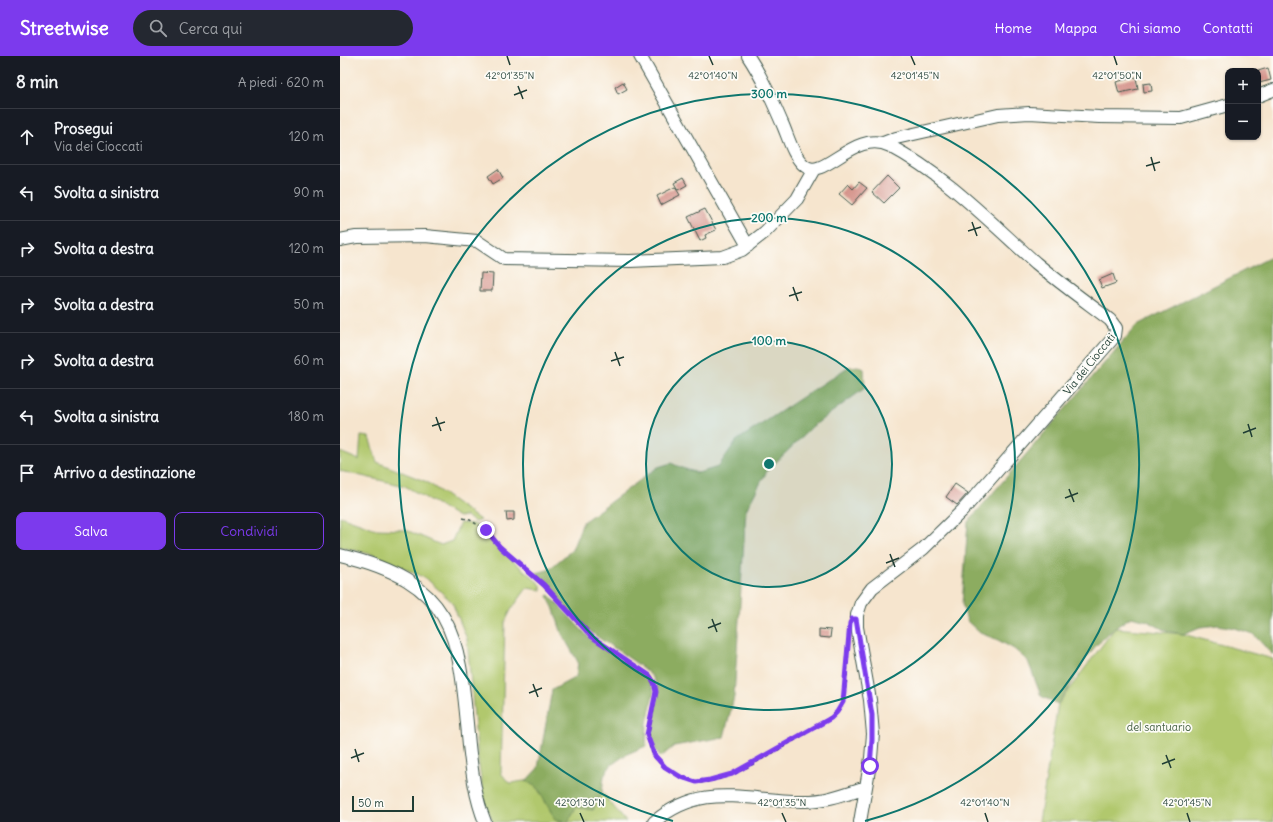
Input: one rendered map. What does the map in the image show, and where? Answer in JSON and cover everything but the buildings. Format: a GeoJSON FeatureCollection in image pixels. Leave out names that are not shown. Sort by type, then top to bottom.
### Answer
{"type":"FeatureCollection","features":[{"type":"Feature","properties":{"kind":"street"},"geometry":{"type":"LineString","coordinates":[[640,56],[748,246]]}},
{"type":"Feature","properties":{"kind":"street"},"geometry":{"type":"LineString","coordinates":[[748,56],[768,93],[799,158],[806,166],[814,169]]}},
{"type":"Feature","properties":{"kind":"street"},"geometry":{"type":"LineString","coordinates":[[1261,95],[1273,90]]}},
{"type":"Feature","properties":{"kind":"street"},"geometry":{"type":"LineString","coordinates":[[340,240],[356,238],[425,236],[477,241],[504,259],[622,261],[723,257],[734,255],[748,246],[798,199],[814,169],[827,164],[861,144],[872,142],[883,143],[896,138],[998,115],[1029,113],[1114,118],[1181,118],[1225,106]]}},
{"type":"Feature","properties":{"kind":"street","name":"Via dei Cioccati"},"geometry":{"type":"LineString","coordinates":[[860,822],[872,752],[873,728],[870,700],[856,627],[857,615],[861,603],[872,588],[924,549],[963,510],[1115,336],[1116,331],[1116,326],[1110,320],[1051,276],[951,188],[906,156],[883,143]]}},
{"type":"Feature","properties":{"kind":"street"},"geometry":{"type":"LineString","coordinates":[[340,555],[380,567],[405,579],[430,599],[446,618],[454,637],[460,662],[473,782],[478,803],[485,822]]}},
{"type":"Feature","properties":{"kind":"street"},"geometry":{"type":"LineString","coordinates":[[654,822],[681,804],[705,797],[734,796],[814,801],[841,796],[866,787]]}},
{"type":"Feature","properties":{"kind":"path"},"geometry":{"type":"LineString","coordinates":[[463,518],[470,520],[486,530],[500,547],[544,585],[592,637],[649,675],[654,682],[656,692],[647,735],[651,748],[655,756],[665,767],[681,777],[696,782],[732,774],[831,718],[843,702],[848,639]]}},
{"type":"Feature","properties":{"kind":"green space"},"geometry":{"type":"Polygon","coordinates":[[[1273,256],[1273,655],[1253,634],[1235,628],[1218,625],[1200,627],[1183,634],[1166,631],[1148,621],[1131,617],[1107,635],[1097,645],[1083,663],[1058,704],[1041,696],[1028,661],[1014,649],[998,640],[980,633],[967,621],[962,604],[968,522],[1137,325],[1273,256]]]}},
{"type":"Feature","properties":{"kind":"green space"},"geometry":{"type":"Polygon","coordinates":[[[858,366],[864,369],[865,388],[813,426],[767,471],[746,510],[734,697],[724,737],[674,746],[661,757],[654,746],[651,736],[658,698],[657,688],[653,678],[635,662],[587,629],[536,573],[548,570],[572,550],[583,522],[658,467],[671,463],[698,473],[718,467],[736,441],[848,367],[858,366]]]}},
{"type":"Feature","properties":{"kind":"green space"},"geometry":{"type":"Polygon","coordinates":[[[361,436],[369,437],[377,462],[427,482],[480,520],[475,522],[466,516],[459,517],[405,486],[340,471],[340,452],[359,460],[361,436]]]}},
{"type":"Feature","properties":{"kind":"green space"},"geometry":{"type":"Polygon","coordinates":[[[340,516],[376,529],[406,530],[441,545],[452,541],[460,523],[474,524],[487,534],[497,547],[541,585],[541,590],[527,588],[511,610],[505,622],[501,773],[509,783],[525,781],[531,783],[541,793],[552,813],[563,822],[493,822],[485,804],[478,760],[467,639],[452,602],[427,579],[375,555],[340,547],[340,516]]]}},
{"type":"Feature","properties":{"kind":"green space"},"geometry":{"type":"Polygon","coordinates":[[[549,595],[593,642],[647,677],[654,691],[647,723],[646,746],[627,754],[611,765],[604,776],[602,792],[593,810],[576,807],[568,822],[555,819],[538,788],[526,781],[538,768],[552,690],[576,677],[578,662],[562,634],[553,607],[547,596],[549,595]]]}},
{"type":"Feature","properties":{"kind":"green space","name":"del santuario"},"geometry":{"type":"Polygon","coordinates":[[[1115,628],[1183,634],[1273,659],[1273,822],[1039,822],[1058,704],[1115,628]]]}},
{"type":"Feature","properties":{"kind":"green space"},"geometry":{"type":"Polygon","coordinates":[[[602,792],[626,822],[568,822],[576,807],[593,810],[602,792]]]}},
{"type":"Feature","properties":{"kind":"route"},"geometry":{"type":"LineString","coordinates":[[486,530],[500,547],[544,585],[592,637],[649,675],[654,682],[656,692],[654,709],[647,735],[651,748],[655,756],[665,767],[681,777],[696,782],[732,774],[831,718],[837,712],[843,702],[850,623],[852,619],[856,619],[857,633],[872,715],[873,728],[870,766]]}}]}
